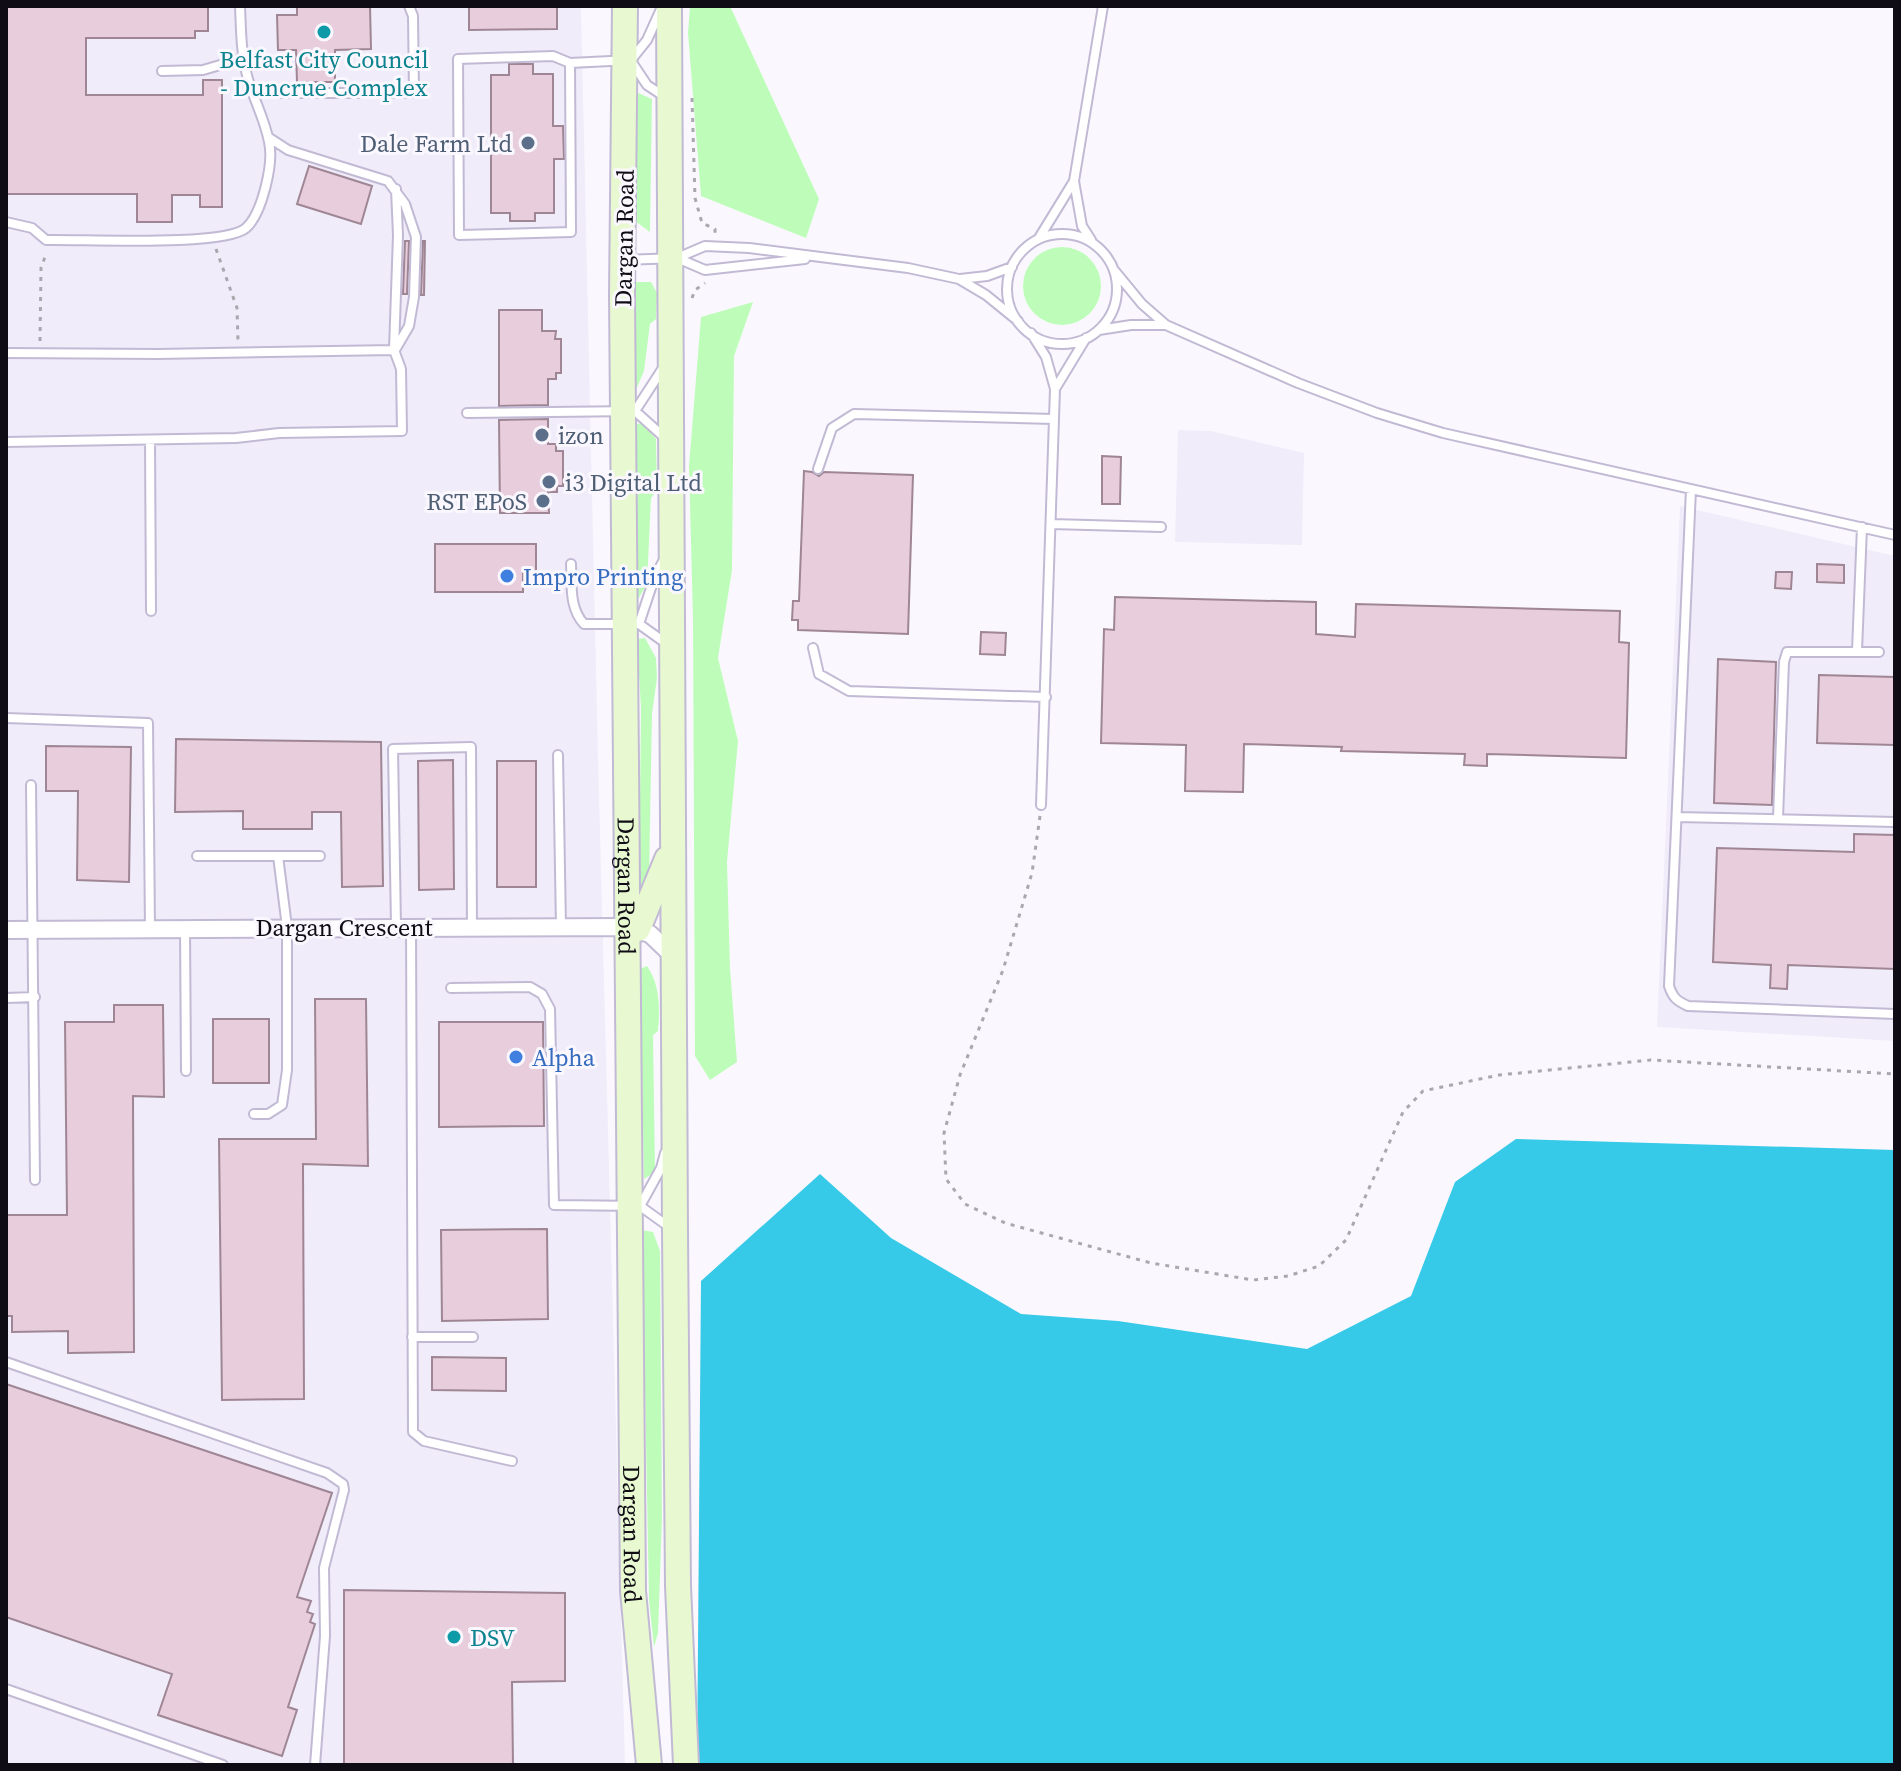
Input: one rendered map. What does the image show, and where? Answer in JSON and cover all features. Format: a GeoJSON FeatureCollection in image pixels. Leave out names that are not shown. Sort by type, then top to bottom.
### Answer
{"type":"FeatureCollection","features":[{"type":"Feature","properties":{"kind":"street","name":"Dargan Road"},"geometry":{"type":"LineString","coordinates":[[625,6],[628,61],[622,260],[630,411],[632,623],[633,1591],[649,1765]]}},
{"type":"Feature","properties":{"kind":"street","name":"Dargan Road"},"geometry":{"type":"LineString","coordinates":[[669,6],[668,99],[673,258],[670,358],[678,1586],[686,1765]]}},
{"type":"Feature","properties":{"kind":"street"},"geometry":{"type":"LineString","coordinates":[[673,845],[632,928],[650,934],[673,956]]}},
{"type":"Feature","properties":{"kind":"street","name":"Dargan Crescent"},"geometry":{"type":"LineString","coordinates":[[6,930],[403,926],[632,928]]}},
{"type":"Feature","properties":{"kind":"lane"},"geometry":{"type":"LineString","coordinates":[[6,222],[32,228],[46,240],[215,239],[245,229],[256,214],[270,169],[268,137],[244,58],[240,6]]}},
{"type":"Feature","properties":{"kind":"lane"},"geometry":{"type":"LineString","coordinates":[[253,93],[414,93],[413,16],[409,6]]}},
{"type":"Feature","properties":{"kind":"lane"},"geometry":{"type":"LineString","coordinates":[[570,63],[571,232],[459,235],[458,59],[553,56],[570,63],[628,61],[647,40],[662,6]]}},
{"type":"Feature","properties":{"kind":"lane"},"geometry":{"type":"LineString","coordinates":[[1103,6],[1074,181],[1082,226],[1142,304],[1166,325],[1298,383],[1377,413],[1443,433],[1895,535]]}},
{"type":"Feature","properties":{"kind":"lane"},"geometry":{"type":"LineString","coordinates":[[162,71],[203,70],[244,58]]}},
{"type":"Feature","properties":{"kind":"lane"},"geometry":{"type":"LineString","coordinates":[[628,61],[647,85],[668,99]]}},
{"type":"Feature","properties":{"kind":"lane"},"geometry":{"type":"LineString","coordinates":[[268,137],[288,150],[388,181],[405,204],[416,237],[414,297],[409,326],[394,350]]}},
{"type":"Feature","properties":{"kind":"lane"},"geometry":{"type":"LineString","coordinates":[[1018,321],[1010,304],[1008,285],[1012,267],[1022,251],[1038,239],[1074,181]]}},
{"type":"Feature","properties":{"kind":"lane"},"geometry":{"type":"LineString","coordinates":[[6,442],[150,441],[279,433],[402,431],[401,369],[394,350],[398,235],[396,189]]}},
{"type":"Feature","properties":{"kind":"lane"},"geometry":{"type":"LineString","coordinates":[[1038,239],[1065,234],[1092,242]]}},
{"type":"Feature","properties":{"kind":"lane"},"geometry":{"type":"LineString","coordinates":[[622,260],[673,258],[705,246],[857,260],[959,279],[987,276],[1012,267]]}},
{"type":"Feature","properties":{"kind":"lane"},"geometry":{"type":"LineString","coordinates":[[673,258],[705,270],[817,258]]}},
{"type":"Feature","properties":{"kind":"lane"},"geometry":{"type":"LineString","coordinates":[[959,279],[986,295],[1043,340],[1073,343],[1099,330],[1109,318],[1116,303],[1114,270]]}},
{"type":"Feature","properties":{"kind":"lane"},"geometry":{"type":"LineString","coordinates":[[1099,330],[1131,325],[1166,325]]}},
{"type":"Feature","properties":{"kind":"lane"},"geometry":{"type":"LineString","coordinates":[[1031,333],[1046,357],[1055,389],[1041,805]]}},
{"type":"Feature","properties":{"kind":"lane"},"geometry":{"type":"LineString","coordinates":[[1055,389],[1087,338]]}},
{"type":"Feature","properties":{"kind":"lane"},"geometry":{"type":"LineString","coordinates":[[6,353],[394,350]]}},
{"type":"Feature","properties":{"kind":"lane"},"geometry":{"type":"LineString","coordinates":[[630,411],[670,358]]}},
{"type":"Feature","properties":{"kind":"lane"},"geometry":{"type":"LineString","coordinates":[[467,413],[630,411],[671,443]]}},
{"type":"Feature","properties":{"kind":"lane"},"geometry":{"type":"LineString","coordinates":[[818,469],[832,428],[854,414],[1054,419]]}},
{"type":"Feature","properties":{"kind":"lane"},"geometry":{"type":"LineString","coordinates":[[150,441],[151,611]]}},
{"type":"Feature","properties":{"kind":"lane"},"geometry":{"type":"LineString","coordinates":[[1691,489],[1669,986],[1677,1001],[1688,1006],[1895,1014]]}},
{"type":"Feature","properties":{"kind":"lane"},"geometry":{"type":"LineString","coordinates":[[1051,524],[1161,527]]}},
{"type":"Feature","properties":{"kind":"lane"},"geometry":{"type":"LineString","coordinates":[[1857,651],[1862,527]]}},
{"type":"Feature","properties":{"kind":"lane"},"geometry":{"type":"LineString","coordinates":[[632,623],[671,547]]}},
{"type":"Feature","properties":{"kind":"lane"},"geometry":{"type":"LineString","coordinates":[[571,564],[572,600],[577,617],[584,624],[632,623],[662,639],[672,651]]}},
{"type":"Feature","properties":{"kind":"lane"},"geometry":{"type":"LineString","coordinates":[[813,648],[819,674],[849,691],[1046,697]]}},
{"type":"Feature","properties":{"kind":"lane"},"geometry":{"type":"LineString","coordinates":[[1778,818],[1784,657],[1787,652],[1879,652]]}},
{"type":"Feature","properties":{"kind":"lane"},"geometry":{"type":"LineString","coordinates":[[6,718],[148,723],[150,928]]}},
{"type":"Feature","properties":{"kind":"lane"},"geometry":{"type":"LineString","coordinates":[[472,927],[471,747],[393,749],[403,926],[412,1426],[417,1437],[512,1461]]}},
{"type":"Feature","properties":{"kind":"lane"},"geometry":{"type":"LineString","coordinates":[[558,755],[561,927]]}},
{"type":"Feature","properties":{"kind":"lane"},"geometry":{"type":"LineString","coordinates":[[31,785],[35,1180]]}},
{"type":"Feature","properties":{"kind":"lane"},"geometry":{"type":"LineString","coordinates":[[1677,817],[1895,822]]}},
{"type":"Feature","properties":{"kind":"lane"},"geometry":{"type":"LineString","coordinates":[[197,856],[320,856]]}},
{"type":"Feature","properties":{"kind":"lane"},"geometry":{"type":"LineString","coordinates":[[254,1114],[268,1114],[282,1105],[287,1070],[287,927],[278,856]]}},
{"type":"Feature","properties":{"kind":"lane"},"geometry":{"type":"LineString","coordinates":[[185,928],[186,1071]]}},
{"type":"Feature","properties":{"kind":"lane"},"geometry":{"type":"LineString","coordinates":[[451,988],[530,987],[542,994],[550,1009],[554,1205],[634,1206],[675,1232]]}},
{"type":"Feature","properties":{"kind":"lane"},"geometry":{"type":"LineString","coordinates":[[6,998],[35,997]]}},
{"type":"Feature","properties":{"kind":"lane"},"geometry":{"type":"LineString","coordinates":[[634,1206],[661,1168],[674,1123]]}},
{"type":"Feature","properties":{"kind":"lane"},"geometry":{"type":"LineString","coordinates":[[412,1337],[473,1337]]}},
{"type":"Feature","properties":{"kind":"lane"},"geometry":{"type":"LineString","coordinates":[[6,1362],[327,1473],[343,1484],[324,1568],[325,1636],[315,1765]]}},
{"type":"Feature","properties":{"kind":"lane"},"geometry":{"type":"LineString","coordinates":[[6,1689],[223,1765]]}},
{"type":"Feature","properties":{"kind":"path"},"geometry":{"type":"LineString","coordinates":[[215,239],[216,252],[237,308],[238,353]]}},
{"type":"Feature","properties":{"kind":"path"},"geometry":{"type":"LineString","coordinates":[[40,353],[41,268],[46,240]]}},
{"type":"Feature","properties":{"kind":"path"},"geometry":{"type":"LineString","coordinates":[[1041,805],[1032,873],[1003,970],[960,1075],[944,1133],[946,1179],[965,1204],[1005,1223],[1151,1263],[1253,1280],[1288,1276],[1319,1266],[1346,1240],[1403,1112],[1423,1091],[1499,1075],[1651,1060],[1895,1074]]}},
{"type":"Feature","properties":{"kind":"shaded area"},"geometry":{"type":"Polygon","coordinates":[[[6,6],[581,6],[625,1765],[6,1765],[6,6]]]}},
{"type":"Feature","properties":{"kind":"shaded area"},"geometry":{"type":"Polygon","coordinates":[[[1178,430],[1211,431],[1304,453],[1302,545],[1175,542],[1178,430]]]}},
{"type":"Feature","properties":{"kind":"shaded area"},"geometry":{"type":"Polygon","coordinates":[[[1680,506],[1895,556],[1895,1041],[1657,1027],[1680,506]]]}},
{"type":"Feature","properties":{"kind":"green space"},"geometry":{"type":"Polygon","coordinates":[[[690,6],[730,6],[819,199],[806,238],[701,196],[688,33],[690,6]]]}},
{"type":"Feature","properties":{"kind":"green space"},"geometry":{"type":"Polygon","coordinates":[[[636,92],[652,99],[650,232],[635,221],[636,92]]]}},
{"type":"Feature","properties":{"kind":"green space"},"geometry":{"type":"Polygon","coordinates":[[[1054,247],[1070,247],[1084,253],[1095,264],[1101,286],[1095,308],[1084,319],[1070,325],[1054,325],[1040,319],[1029,308],[1023,294],[1023,278],[1029,264],[1040,253],[1054,247]]]}},
{"type":"Feature","properties":{"kind":"green space"},"geometry":{"type":"Polygon","coordinates":[[[636,282],[651,282],[657,293],[656,319],[650,324],[644,371],[636,390],[636,282]]]}},
{"type":"Feature","properties":{"kind":"green space"},"geometry":{"type":"Polygon","coordinates":[[[753,302],[734,356],[732,570],[718,658],[738,741],[727,862],[737,1062],[710,1080],[695,1056],[693,619],[689,466],[701,317],[753,302]]]}},
{"type":"Feature","properties":{"kind":"green space"},"geometry":{"type":"Polygon","coordinates":[[[643,423],[656,439],[657,490],[651,498],[647,584],[637,601],[637,424],[643,423]]]}},
{"type":"Feature","properties":{"kind":"green space"},"geometry":{"type":"Polygon","coordinates":[[[645,638],[656,658],[657,678],[652,714],[649,880],[648,888],[639,890],[641,709],[637,639],[645,638]]]}},
{"type":"Feature","properties":{"kind":"green space"},"geometry":{"type":"Polygon","coordinates":[[[647,966],[657,989],[659,1014],[658,1031],[653,1035],[655,1172],[644,1179],[640,969],[647,966]]]}},
{"type":"Feature","properties":{"kind":"green space"},"geometry":{"type":"Polygon","coordinates":[[[642,1230],[653,1232],[660,1251],[662,1519],[658,1633],[654,1647],[649,1600],[642,1230]]]}},
{"type":"Feature","properties":{"kind":"water"},"geometry":{"type":"Polygon","coordinates":[[[1516,1139],[1895,1150],[1895,1765],[697,1765],[701,1281],[820,1174],[891,1238],[1021,1314],[1118,1321],[1307,1349],[1411,1296],[1455,1182],[1516,1139]]]}},
{"type":"Feature","properties":{"kind":"building"},"geometry":{"type":"Polygon","coordinates":[[[6,6],[208,6],[208,31],[195,31],[195,38],[86,38],[86,95],[203,95],[203,80],[222,80],[222,207],[200,207],[200,195],[172,195],[172,222],[137,222],[137,194],[6,194],[6,6]]]}},
{"type":"Feature","properties":{"kind":"building","name":"Belfast City Council - Duncrue Complex"},"geometry":{"type":"Polygon","coordinates":[[[297,6],[370,6],[371,49],[335,50],[335,82],[297,82],[296,50],[278,50],[277,15],[297,15],[297,6]]]}},
{"type":"Feature","properties":{"kind":"building"},"geometry":{"type":"Polygon","coordinates":[[[469,6],[557,6],[557,29],[469,30],[469,6]]]}},
{"type":"Feature","properties":{"kind":"building","name":"Dale Farm Ltd"},"geometry":{"type":"Polygon","coordinates":[[[509,64],[533,64],[533,74],[553,74],[553,126],[563,126],[564,159],[554,159],[554,213],[535,213],[535,221],[510,221],[510,213],[491,213],[491,75],[509,75],[509,64]]]}},
{"type":"Feature","properties":{"kind":"building"},"geometry":{"type":"Polygon","coordinates":[[[309,166],[372,186],[361,224],[297,204],[309,166]]]}},
{"type":"Feature","properties":{"kind":"building"},"geometry":{"type":"Polygon","coordinates":[[[405,241],[409,241],[407,294],[403,294],[405,241]]]}},
{"type":"Feature","properties":{"kind":"building"},"geometry":{"type":"Polygon","coordinates":[[[423,241],[424,295],[421,295],[423,241]]]}},
{"type":"Feature","properties":{"kind":"building"},"geometry":{"type":"Polygon","coordinates":[[[499,310],[542,310],[542,331],[556,331],[555,339],[561,339],[561,373],[556,373],[556,379],[548,379],[548,405],[499,406],[499,310]]]}},
{"type":"Feature","properties":{"kind":"building"},"geometry":{"type":"Polygon","coordinates":[[[548,419],[548,444],[556,444],[556,451],[563,451],[563,486],[557,486],[557,492],[548,492],[549,513],[500,513],[499,420],[548,419]]]}},
{"type":"Feature","properties":{"kind":"building"},"geometry":{"type":"Polygon","coordinates":[[[1102,456],[1121,457],[1120,504],[1102,504],[1102,456]]]}},
{"type":"Feature","properties":{"kind":"building"},"geometry":{"type":"Polygon","coordinates":[[[804,471],[819,476],[824,472],[913,475],[908,634],[798,630],[798,620],[792,620],[793,601],[799,601],[804,471]]]}},
{"type":"Feature","properties":{"kind":"building"},"geometry":{"type":"Polygon","coordinates":[[[435,544],[536,544],[536,573],[523,573],[523,592],[435,592],[435,544]]]}},
{"type":"Feature","properties":{"kind":"building"},"geometry":{"type":"Polygon","coordinates":[[[1817,564],[1844,565],[1844,583],[1817,582],[1817,564]]]}},
{"type":"Feature","properties":{"kind":"building"},"geometry":{"type":"Polygon","coordinates":[[[1776,572],[1792,572],[1791,589],[1775,588],[1776,572]]]}},
{"type":"Feature","properties":{"kind":"building"},"geometry":{"type":"Polygon","coordinates":[[[1115,597],[1316,602],[1316,634],[1355,637],[1356,604],[1620,611],[1619,642],[1629,643],[1626,758],[1487,754],[1487,766],[1464,765],[1465,754],[1341,751],[1342,747],[1244,744],[1243,792],[1185,791],[1186,745],[1101,743],[1104,629],[1114,630],[1115,597]]]}},
{"type":"Feature","properties":{"kind":"building"},"geometry":{"type":"Polygon","coordinates":[[[981,632],[1006,633],[1005,655],[980,654],[981,632]]]}},
{"type":"Feature","properties":{"kind":"building"},"geometry":{"type":"Polygon","coordinates":[[[1718,659],[1776,662],[1772,805],[1714,803],[1718,659]]]}},
{"type":"Feature","properties":{"kind":"building"},"geometry":{"type":"Polygon","coordinates":[[[1819,675],[1895,677],[1895,745],[1817,743],[1819,675]]]}},
{"type":"Feature","properties":{"kind":"building"},"geometry":{"type":"Polygon","coordinates":[[[176,739],[381,742],[383,886],[342,887],[341,812],[312,812],[312,829],[243,829],[243,811],[175,812],[176,739]]]}},
{"type":"Feature","properties":{"kind":"building"},"geometry":{"type":"Polygon","coordinates":[[[46,746],[131,747],[129,882],[77,880],[78,791],[46,791],[46,746]]]}},
{"type":"Feature","properties":{"kind":"building"},"geometry":{"type":"Polygon","coordinates":[[[453,760],[454,889],[419,890],[418,761],[453,760]]]}},
{"type":"Feature","properties":{"kind":"building"},"geometry":{"type":"Polygon","coordinates":[[[497,761],[536,761],[536,887],[497,887],[497,761]]]}},
{"type":"Feature","properties":{"kind":"building"},"geometry":{"type":"Polygon","coordinates":[[[1854,834],[1895,835],[1895,969],[1788,965],[1787,989],[1770,988],[1771,965],[1713,962],[1717,848],[1854,852],[1854,834]]]}},
{"type":"Feature","properties":{"kind":"building"},"geometry":{"type":"Polygon","coordinates":[[[315,999],[366,999],[368,1166],[303,1164],[304,1399],[222,1400],[219,1139],[316,1139],[315,999]]]}},
{"type":"Feature","properties":{"kind":"building"},"geometry":{"type":"Polygon","coordinates":[[[114,1005],[163,1005],[164,1097],[133,1096],[134,1352],[68,1353],[68,1331],[12,1332],[12,1316],[6,1316],[6,1215],[67,1215],[65,1022],[114,1022],[114,1005]]]}},
{"type":"Feature","properties":{"kind":"building"},"geometry":{"type":"Polygon","coordinates":[[[213,1019],[269,1019],[269,1083],[213,1083],[213,1019]]]}},
{"type":"Feature","properties":{"kind":"building"},"geometry":{"type":"Polygon","coordinates":[[[439,1022],[543,1022],[544,1126],[439,1127],[439,1022]]]}},
{"type":"Feature","properties":{"kind":"building"},"geometry":{"type":"Polygon","coordinates":[[[547,1229],[548,1319],[442,1321],[441,1230],[547,1229]]]}},
{"type":"Feature","properties":{"kind":"building"},"geometry":{"type":"Polygon","coordinates":[[[432,1357],[506,1358],[506,1391],[432,1390],[432,1357]]]}},
{"type":"Feature","properties":{"kind":"building"},"geometry":{"type":"Polygon","coordinates":[[[6,1384],[332,1493],[297,1597],[311,1601],[307,1612],[313,1614],[310,1622],[315,1624],[288,1707],[297,1710],[282,1756],[158,1715],[172,1674],[6,1617],[6,1384]]]}},
{"type":"Feature","properties":{"kind":"building","name":"DSV"},"geometry":{"type":"Polygon","coordinates":[[[344,1590],[565,1593],[565,1681],[512,1682],[513,1765],[344,1765],[344,1590]]]}},
{"type":"Feature","properties":{"kind":"place","name":"Belfast City Council - Duncrue Complex"},"geometry":{"type":"Point","coordinates":[324,32]}},
{"type":"Feature","properties":{"kind":"place","name":"Dale Farm Ltd"},"geometry":{"type":"Point","coordinates":[528,143]}},
{"type":"Feature","properties":{"kind":"place","name":"izon"},"geometry":{"type":"Point","coordinates":[542,435]}},
{"type":"Feature","properties":{"kind":"place","name":"i3 Digital Ltd"},"geometry":{"type":"Point","coordinates":[549,482]}},
{"type":"Feature","properties":{"kind":"place","name":"RST EPoS"},"geometry":{"type":"Point","coordinates":[543,501]}},
{"type":"Feature","properties":{"kind":"place","name":"Impro Printing"},"geometry":{"type":"Point","coordinates":[507,576]}},
{"type":"Feature","properties":{"kind":"place","name":"Alpha"},"geometry":{"type":"Point","coordinates":[516,1057]}},
{"type":"Feature","properties":{"kind":"place","name":"DSV"},"geometry":{"type":"Point","coordinates":[454,1637]}}]}
